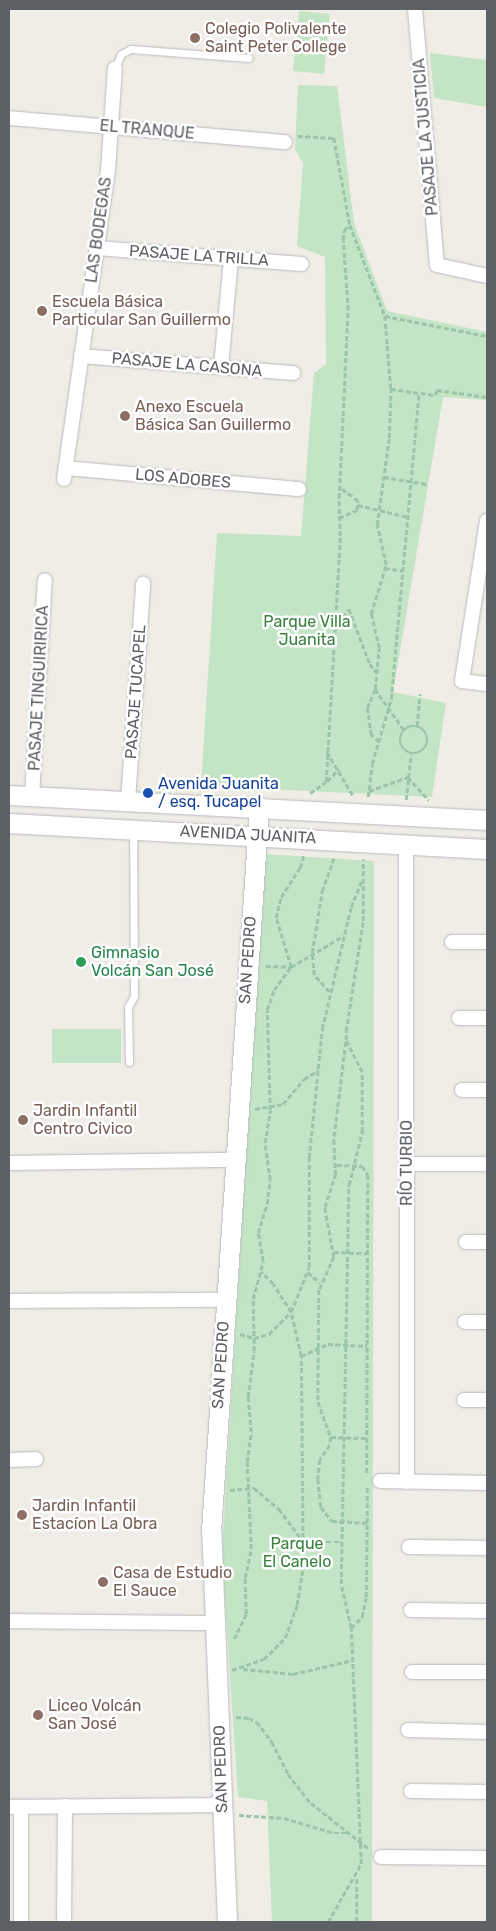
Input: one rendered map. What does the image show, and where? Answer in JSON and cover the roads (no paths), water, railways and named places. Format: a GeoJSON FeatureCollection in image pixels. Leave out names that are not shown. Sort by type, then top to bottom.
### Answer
{"type":"FeatureCollection","features":[{"type":"Feature","properties":{"kind":"street","name":"PASAJE LA JUSTICIA"},"geometry":{"type":"LineString","coordinates":[[415,9],[437,266],[487,276]]}},
{"type":"Feature","properties":{"kind":"street","name":"LAS BODEGAS"},"geometry":{"type":"LineString","coordinates":[[65,474],[112,128],[115,68]]}},
{"type":"Feature","properties":{"kind":"street","name":"EL TRANQUE"},"geometry":{"type":"LineString","coordinates":[[9,118],[112,128],[286,139]]}},
{"type":"Feature","properties":{"kind":"street","name":"PASAJE LA TRILLA"},"geometry":{"type":"LineString","coordinates":[[97,248],[301,264]]}},
{"type":"Feature","properties":{"kind":"street"},"geometry":{"type":"LineString","coordinates":[[222,367],[232,259]]}},
{"type":"Feature","properties":{"kind":"street","name":"PASAJE LA CASONA"},"geometry":{"type":"LineString","coordinates":[[82,356],[293,373]]}},
{"type":"Feature","properties":{"kind":"street","name":"LOS ADOBES"},"geometry":{"type":"LineString","coordinates":[[65,474],[300,489]]}},
{"type":"Feature","properties":{"kind":"street"},"geometry":{"type":"LineString","coordinates":[[487,521],[462,681],[487,684]]}},
{"type":"Feature","properties":{"kind":"street","name":"PASAJE TINGUIRIRICA"},"geometry":{"type":"LineString","coordinates":[[32,796],[45,580]]}},
{"type":"Feature","properties":{"kind":"street","name":"PASAJE TUCAPEL"},"geometry":{"type":"LineString","coordinates":[[128,801],[143,584]]}},
{"type":"Feature","properties":{"kind":"street","name":"AVENIDA JUANITA"},"geometry":{"type":"LineString","coordinates":[[9,795],[487,820]]}},
{"type":"Feature","properties":{"kind":"street","name":"SAN PEDRO"},"geometry":{"type":"LineString","coordinates":[[227,1922],[211,1532],[259,808]]}},
{"type":"Feature","properties":{"kind":"street","name":"AVENIDA JUANITA"},"geometry":{"type":"LineString","coordinates":[[9,823],[487,849]]}},
{"type":"Feature","properties":{"kind":"street","name":"RÍO TURBIO"},"geometry":{"type":"LineString","coordinates":[[406,844],[407,1482]]}},
{"type":"Feature","properties":{"kind":"street"},"geometry":{"type":"LineString","coordinates":[[452,942],[487,942]]}},
{"type":"Feature","properties":{"kind":"street"},"geometry":{"type":"LineString","coordinates":[[459,1018],[487,1018]]}},
{"type":"Feature","properties":{"kind":"street"},"geometry":{"type":"LineString","coordinates":[[462,1090],[487,1090]]}},
{"type":"Feature","properties":{"kind":"street"},"geometry":{"type":"LineString","coordinates":[[9,1163],[235,1160]]}},
{"type":"Feature","properties":{"kind":"street"},"geometry":{"type":"LineString","coordinates":[[407,1164],[487,1164]]}},
{"type":"Feature","properties":{"kind":"street"},"geometry":{"type":"LineString","coordinates":[[466,1242],[487,1242]]}},
{"type":"Feature","properties":{"kind":"street"},"geometry":{"type":"LineString","coordinates":[[9,1302],[226,1300]]}},
{"type":"Feature","properties":{"kind":"street"},"geometry":{"type":"LineString","coordinates":[[465,1322],[487,1322]]}},
{"type":"Feature","properties":{"kind":"street"},"geometry":{"type":"LineString","coordinates":[[464,1400],[487,1400]]}},
{"type":"Feature","properties":{"kind":"street"},"geometry":{"type":"LineString","coordinates":[[9,1460],[36,1459]]}},
{"type":"Feature","properties":{"kind":"street"},"geometry":{"type":"LineString","coordinates":[[371,1481],[487,1483]]}},
{"type":"Feature","properties":{"kind":"street"},"geometry":{"type":"LineString","coordinates":[[409,1547],[487,1548]]}},
{"type":"Feature","properties":{"kind":"street"},"geometry":{"type":"LineString","coordinates":[[410,1610],[487,1611]]}},
{"type":"Feature","properties":{"kind":"street"},"geometry":{"type":"LineString","coordinates":[[9,1621],[214,1623]]}},
{"type":"Feature","properties":{"kind":"street"},"geometry":{"type":"LineString","coordinates":[[412,1672],[487,1672]]}},
{"type":"Feature","properties":{"kind":"street"},"geometry":{"type":"LineString","coordinates":[[408,1730],[487,1732]]}},
{"type":"Feature","properties":{"kind":"street"},"geometry":{"type":"LineString","coordinates":[[411,1791],[487,1792]]}},
{"type":"Feature","properties":{"kind":"street"},"geometry":{"type":"LineString","coordinates":[[64,1922],[65,1806]]}},
{"type":"Feature","properties":{"kind":"street"},"geometry":{"type":"LineString","coordinates":[[21,1922],[15,1807],[65,1806],[223,1812]]}},
{"type":"Feature","properties":{"kind":"street"},"geometry":{"type":"LineString","coordinates":[[381,1857],[487,1858]]}},
{"type":"Feature","properties":{"kind":"lane"},"geometry":{"type":"LineString","coordinates":[[115,68],[121,54],[131,49],[249,58]]}},
{"type":"Feature","properties":{"kind":"lane"},"geometry":{"type":"LineString","coordinates":[[129,1062],[128,1007],[134,996],[133,829]]}},
{"type":"Feature","properties":{"kind":"place","name":"Colegio Polivalente Saint Peter College"},"geometry":{"type":"Point","coordinates":[195,38]}},
{"type":"Feature","properties":{"kind":"place","name":"Escuela Básica Particular San Guillermo"},"geometry":{"type":"Point","coordinates":[42,311]}},
{"type":"Feature","properties":{"kind":"place","name":"Anexo Escuela Básica San Guillermo"},"geometry":{"type":"Point","coordinates":[125,416]}},
{"type":"Feature","properties":{"kind":"place","name":"Avenida Juanita / esq. Tucapel"},"geometry":{"type":"Point","coordinates":[148,793]}},
{"type":"Feature","properties":{"kind":"place","name":"Gimnasio Volcán San José"},"geometry":{"type":"Point","coordinates":[81,962]}},
{"type":"Feature","properties":{"kind":"place","name":"Jardin Infantil Centro Civico"},"geometry":{"type":"Point","coordinates":[23,1120]}},
{"type":"Feature","properties":{"kind":"place","name":"Jardin Infantil Estacíon La Obra"},"geometry":{"type":"Point","coordinates":[22,1515]}},
{"type":"Feature","properties":{"kind":"place","name":"Casa de Estudio El Sauce"},"geometry":{"type":"Point","coordinates":[103,1582]}},
{"type":"Feature","properties":{"kind":"place","name":"Liceo Volcán San José"},"geometry":{"type":"Point","coordinates":[38,1715]}},
{"type":"Feature","properties":{"kind":"park label","name":"Parque Villa Juanita"},"geometry":{"type":"Point","coordinates":[307,631]}},
{"type":"Feature","properties":{"kind":"park label","name":"Parque El Canelo"},"geometry":{"type":"Point","coordinates":[297,1553]}}]}
